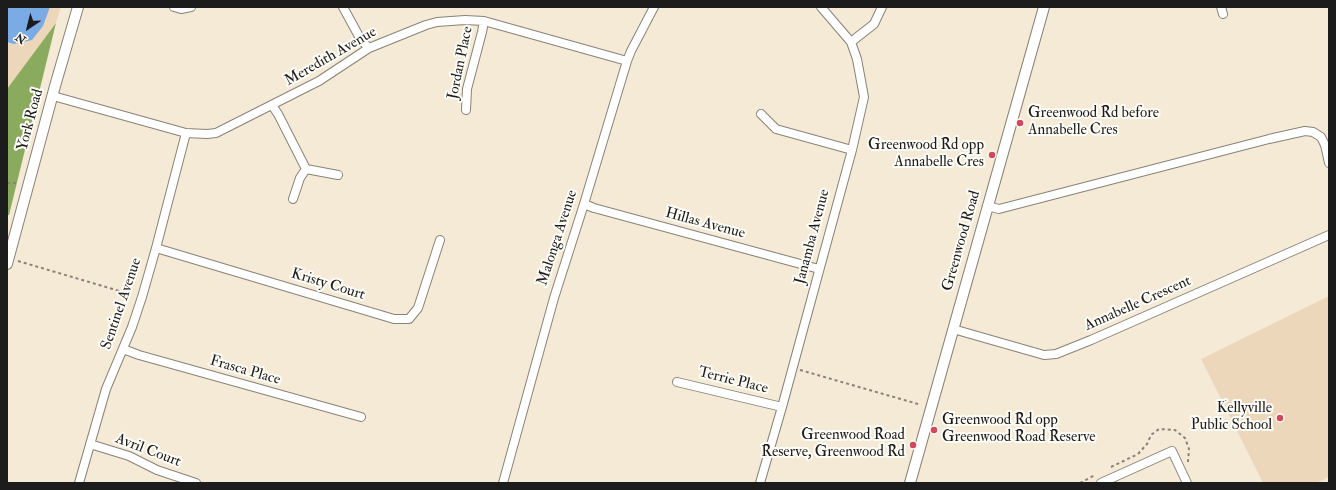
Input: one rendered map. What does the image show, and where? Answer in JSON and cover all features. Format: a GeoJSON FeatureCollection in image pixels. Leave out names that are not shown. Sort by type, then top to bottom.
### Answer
{"type":"FeatureCollection","features":[{"type":"Feature","properties":{"kind":"street","name":"York Road"},"geometry":{"type":"LineString","coordinates":[[8,261],[52,96],[78,7]]}},
{"type":"Feature","properties":{"kind":"street"},"geometry":{"type":"LineString","coordinates":[[174,7],[181,9],[191,7]]}},
{"type":"Feature","properties":{"kind":"street"},"geometry":{"type":"LineString","coordinates":[[343,7],[361,40],[369,48]]}},
{"type":"Feature","properties":{"kind":"street","name":"Malonga Avenue"},"geometry":{"type":"LineString","coordinates":[[503,483],[554,298],[627,61],[631,50],[654,7]]}},
{"type":"Feature","properties":{"kind":"street","name":"Janamba Avenue"},"geometry":{"type":"LineString","coordinates":[[760,483],[852,150],[864,97],[857,59],[851,42],[821,7]]}},
{"type":"Feature","properties":{"kind":"street"},"geometry":{"type":"LineString","coordinates":[[851,42],[874,24],[882,7]]}},
{"type":"Feature","properties":{"kind":"street","name":"Greenwood Road"},"geometry":{"type":"LineString","coordinates":[[910,483],[1044,7]]}},
{"type":"Feature","properties":{"kind":"street","name":"Meredith Avenue"},"geometry":{"type":"LineString","coordinates":[[52,96],[186,133],[216,133],[319,81],[369,48],[432,23],[465,20],[484,21],[627,61]]}},
{"type":"Feature","properties":{"kind":"street","name":"Jordan Place"},"geometry":{"type":"LineString","coordinates":[[466,110],[467,89],[484,21]]}},
{"type":"Feature","properties":{"kind":"street"},"geometry":{"type":"LineString","coordinates":[[272,105],[306,169]]}},
{"type":"Feature","properties":{"kind":"street"},"geometry":{"type":"LineString","coordinates":[[761,114],[776,129],[852,150]]}},
{"type":"Feature","properties":{"kind":"street"},"geometry":{"type":"LineString","coordinates":[[987,206],[999,209],[1305,131],[1313,132],[1321,138],[1325,145],[1329,163]]}},
{"type":"Feature","properties":{"kind":"street","name":"Sentinel Avenue"},"geometry":{"type":"LineString","coordinates":[[80,483],[106,389],[123,349],[142,297],[186,133]]}},
{"type":"Feature","properties":{"kind":"street"},"geometry":{"type":"LineString","coordinates":[[306,169],[338,175]]}},
{"type":"Feature","properties":{"kind":"street"},"geometry":{"type":"LineString","coordinates":[[293,199],[300,178],[306,169]]}},
{"type":"Feature","properties":{"kind":"street","name":"Hillas Avenue"},"geometry":{"type":"LineString","coordinates":[[584,204],[601,210],[819,269]]}},
{"type":"Feature","properties":{"kind":"street","name":"Annabelle Crescent"},"geometry":{"type":"LineString","coordinates":[[953,329],[1044,355],[1056,354],[1329,235]]}},
{"type":"Feature","properties":{"kind":"street","name":"Kristy Court"},"geometry":{"type":"LineString","coordinates":[[156,248],[394,319],[409,319],[418,308],[440,240]]}},
{"type":"Feature","properties":{"kind":"street","name":"Frasca Place"},"geometry":{"type":"LineString","coordinates":[[123,349],[139,355],[361,417]]}},
{"type":"Feature","properties":{"kind":"street","name":"Terrie Place"},"geometry":{"type":"LineString","coordinates":[[677,382],[782,407]]}},
{"type":"Feature","properties":{"kind":"street","name":"Avril Court"},"geometry":{"type":"LineString","coordinates":[[90,444],[129,456],[157,470],[196,483]]}},
{"type":"Feature","properties":{"kind":"street"},"geometry":{"type":"LineString","coordinates":[[1101,483],[1172,451],[1187,483]]}},
{"type":"Feature","properties":{"kind":"path"},"geometry":{"type":"LineString","coordinates":[[8,261],[142,297]]}},
{"type":"Feature","properties":{"kind":"path"},"geometry":{"type":"LineString","coordinates":[[792,368],[918,404]]}},
{"type":"Feature","properties":{"kind":"shaded area"},"geometry":{"type":"Polygon","coordinates":[[[7,7],[61,7],[56,23],[7,89],[7,7]]]}},
{"type":"Feature","properties":{"kind":"shaded area","name":"Kellyville Public School"},"geometry":{"type":"Polygon","coordinates":[[[1329,296],[1329,477],[1316,483],[1263,483],[1201,359],[1329,296]]]}},
{"type":"Feature","properties":{"kind":"green space"},"geometry":{"type":"Polygon","coordinates":[[[56,23],[9,215],[7,215],[7,89],[56,23]]]}},
{"type":"Feature","properties":{"kind":"water"},"geometry":{"type":"Polygon","coordinates":[[[7,7],[50,7],[43,26],[32,40],[14,44],[7,42],[7,7]]]}},
{"type":"Feature","properties":{"kind":"place","name":"Greenwood Rd before Annabelle Cres"},"geometry":{"type":"Point","coordinates":[1020,123]}},
{"type":"Feature","properties":{"kind":"place","name":"Greenwood Rd opp Annabelle Cres"},"geometry":{"type":"Point","coordinates":[992,155]}},
{"type":"Feature","properties":{"kind":"place","name":"Kellyville Public School"},"geometry":{"type":"Point","coordinates":[1280,418]}},
{"type":"Feature","properties":{"kind":"place","name":"Greenwood Rd opp Greenwood Road Reserve"},"geometry":{"type":"Point","coordinates":[934,430]}},
{"type":"Feature","properties":{"kind":"place","name":"Greenwood Road Reserve, Greenwood Rd"},"geometry":{"type":"Point","coordinates":[913,445]}}]}
